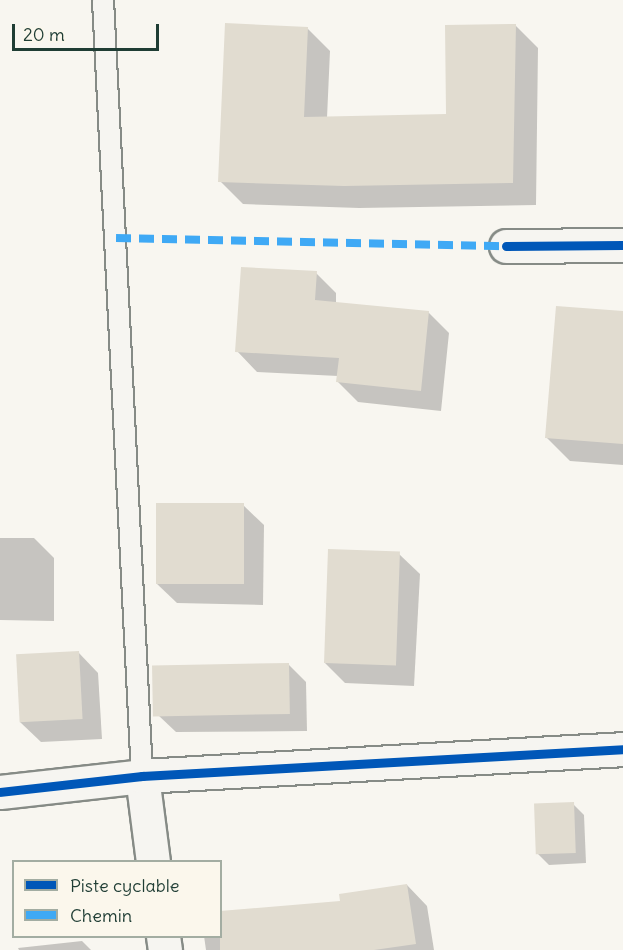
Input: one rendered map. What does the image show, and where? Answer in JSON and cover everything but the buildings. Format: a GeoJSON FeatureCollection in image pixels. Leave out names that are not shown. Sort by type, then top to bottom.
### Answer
{"type":"FeatureCollection","features":[{"type":"Feature","properties":{"kind":"street"},"geometry":{"type":"LineString","coordinates":[[506,246],[623,245]]}},
{"type":"Feature","properties":{"kind":"street"},"geometry":{"type":"LineString","coordinates":[[0,792],[142,776],[623,749]]}},
{"type":"Feature","properties":{"kind":"street"},"geometry":{"type":"LineString","coordinates":[[142,776],[153,860]]}},
{"type":"Feature","properties":{"kind":"lane"},"geometry":{"type":"LineString","coordinates":[[103,0],[142,776]]}},
{"type":"Feature","properties":{"kind":"marked path"},"geometry":{"type":"LineString","coordinates":[[116,238],[506,246]]}},
{"type":"Feature","properties":{"kind":"cycle path"},"geometry":{"type":"LineString","coordinates":[[506,246],[623,245]]}},
{"type":"Feature","properties":{"kind":"cycle path"},"geometry":{"type":"LineString","coordinates":[[0,792],[142,776],[623,749]]}}]}
